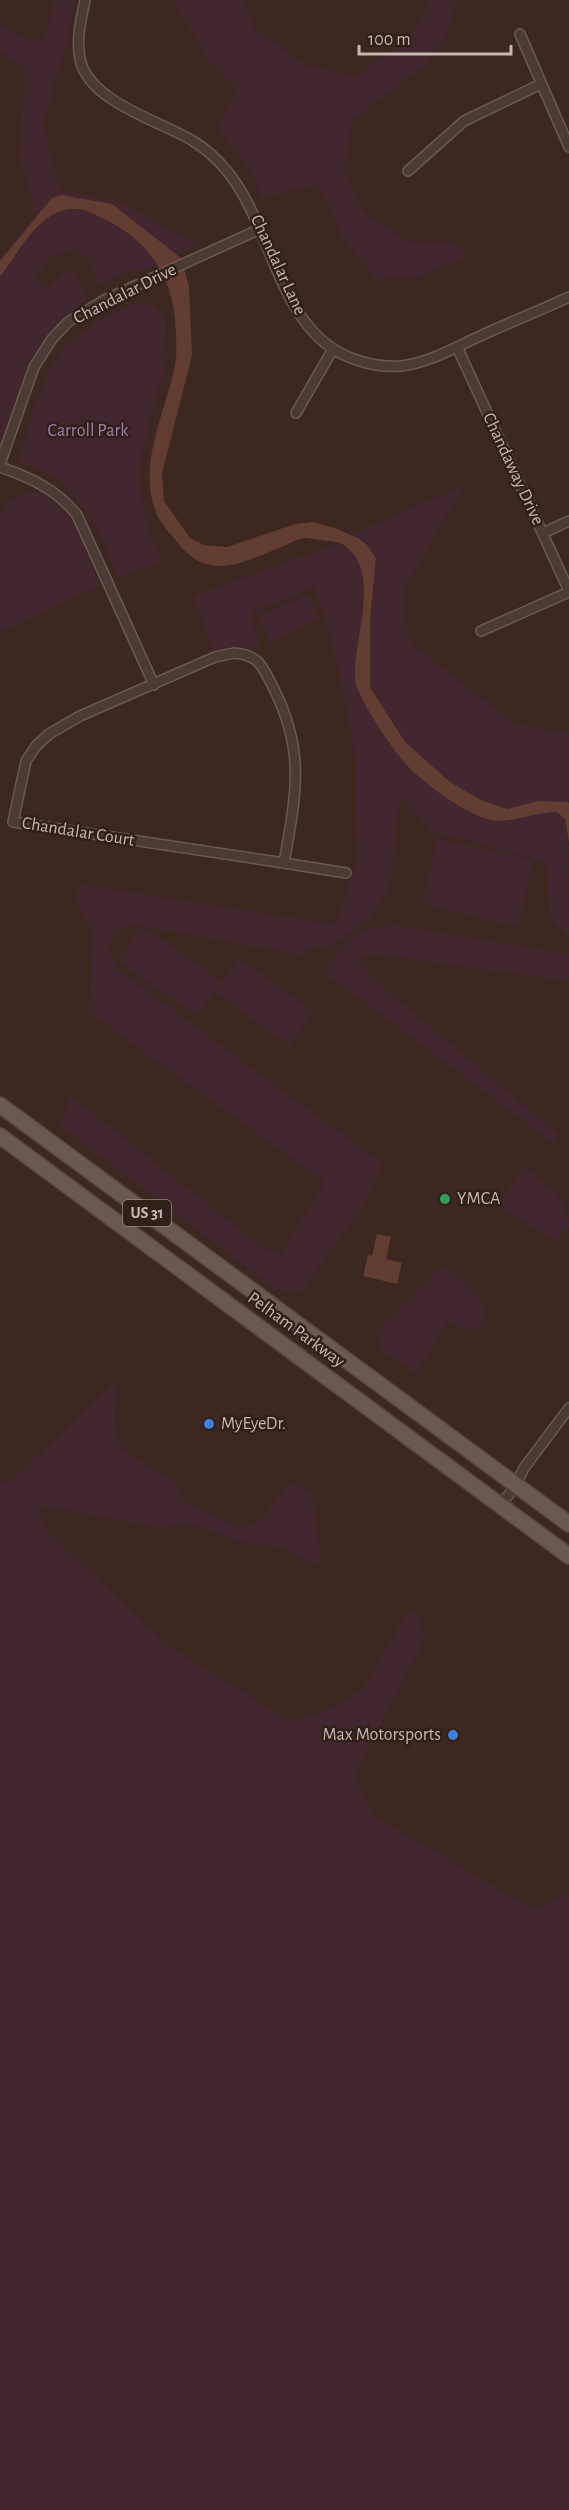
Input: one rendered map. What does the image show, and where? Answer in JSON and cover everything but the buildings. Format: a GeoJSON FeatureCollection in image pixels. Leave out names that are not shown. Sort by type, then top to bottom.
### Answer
{"type":"FeatureCollection","features":[{"type":"Feature","properties":{"kind":"main road","name":"Pelham Parkway"},"geometry":{"type":"LineString","coordinates":[[0,1105],[569,1524]]}},
{"type":"Feature","properties":{"kind":"main road"},"geometry":{"type":"LineString","coordinates":[[20,1151],[34,1130]]}},
{"type":"Feature","properties":{"kind":"main road","name":"Pelham Parkway"},"geometry":{"type":"LineString","coordinates":[[0,1136],[454,1472],[568,1553]]}},
{"type":"Feature","properties":{"kind":"main road"},"geometry":{"type":"LineString","coordinates":[[286,1347],[295,1321]]}},
{"type":"Feature","properties":{"kind":"main road"},"geometry":{"type":"LineString","coordinates":[[454,1472],[471,1452]]}},
{"type":"Feature","properties":{"kind":"street","name":"Chandalar Lane"},"geometry":{"type":"LineString","coordinates":[[85,0],[78,38],[81,64],[90,80],[106,95],[185,136],[208,152],[226,170],[242,190],[298,314],[321,340],[333,349],[354,360],[390,366],[410,364],[456,347],[569,297]]}},
{"type":"Feature","properties":{"kind":"street"},"geometry":{"type":"LineString","coordinates":[[520,34],[569,147]]}},
{"type":"Feature","properties":{"kind":"street"},"geometry":{"type":"LineString","coordinates":[[408,171],[464,122],[541,84]]}},
{"type":"Feature","properties":{"kind":"street","name":"Chandalar Drive"},"geometry":{"type":"LineString","coordinates":[[0,466],[31,374],[52,339],[76,315],[260,229]]}},
{"type":"Feature","properties":{"kind":"street","name":"Chandaway Drive"},"geometry":{"type":"LineString","coordinates":[[456,347],[569,592]]}},
{"type":"Feature","properties":{"kind":"street"},"geometry":{"type":"LineString","coordinates":[[296,413],[333,349]]}},
{"type":"Feature","properties":{"kind":"street"},"geometry":{"type":"LineString","coordinates":[[0,466],[42,483],[60,497],[77,515],[154,685]]}},
{"type":"Feature","properties":{"kind":"street"},"geometry":{"type":"LineString","coordinates":[[543,533],[569,521]]}},
{"type":"Feature","properties":{"kind":"street"},"geometry":{"type":"LineString","coordinates":[[481,631],[569,592]]}},
{"type":"Feature","properties":{"kind":"street","name":"Chandalar Court"},"geometry":{"type":"LineString","coordinates":[[284,862],[295,795],[296,754],[286,715],[262,666],[252,656],[225,654],[80,716],[42,740],[26,761],[13,822],[346,873]]}},
{"type":"Feature","properties":{"kind":"street"},"geometry":{"type":"LineString","coordinates":[[501,1505],[516,1485],[524,1468],[569,1408]]}},
{"type":"Feature","properties":{"kind":"green space"},"geometry":{"type":"Polygon","coordinates":[[[55,0],[76,0],[66,46],[43,124],[60,190],[122,203],[198,245],[142,271],[125,271],[98,285],[89,261],[77,247],[46,260],[36,281],[47,288],[71,267],[88,299],[58,324],[27,365],[0,446],[0,257],[36,215],[20,157],[24,69],[0,51],[0,23],[20,37],[43,42],[55,0]]]}},
{"type":"Feature","properties":{"kind":"green space"},"geometry":{"type":"Polygon","coordinates":[[[178,0],[244,0],[253,27],[305,65],[354,76],[389,54],[409,36],[418,25],[429,0],[456,0],[448,34],[425,65],[353,119],[344,171],[363,212],[409,242],[457,243],[468,257],[411,278],[376,279],[342,238],[319,184],[260,198],[254,176],[216,126],[238,89],[210,63],[175,3],[178,0]]]}},
{"type":"Feature","properties":{"kind":"green space","name":"Carroll Park"},"geometry":{"type":"Polygon","coordinates":[[[139,302],[155,306],[166,321],[167,364],[157,393],[141,457],[140,485],[143,510],[161,562],[118,578],[93,523],[69,491],[54,478],[37,469],[17,463],[45,380],[59,355],[85,331],[107,317],[139,302]]]}},
{"type":"Feature","properties":{"kind":"green space"},"geometry":{"type":"Polygon","coordinates":[[[464,486],[404,590],[405,619],[412,644],[513,723],[553,732],[569,730],[569,803],[538,801],[507,809],[481,800],[450,782],[405,743],[370,687],[370,621],[375,587],[350,535],[464,486]]]}},
{"type":"Feature","properties":{"kind":"green space"},"geometry":{"type":"Polygon","coordinates":[[[29,492],[47,497],[74,523],[100,586],[0,632],[0,516],[9,502],[29,492]]]}},
{"type":"Feature","properties":{"kind":"green space"},"geometry":{"type":"Polygon","coordinates":[[[340,543],[357,556],[363,571],[358,694],[405,764],[511,820],[544,812],[557,812],[565,819],[568,831],[569,937],[551,921],[545,862],[432,831],[400,798],[390,887],[369,919],[328,948],[311,947],[302,955],[142,926],[221,981],[197,1016],[117,961],[141,926],[127,924],[107,945],[117,969],[382,1164],[364,1206],[301,1291],[292,1293],[276,1290],[60,1126],[71,1096],[264,1249],[281,1253],[325,1182],[88,1012],[94,934],[76,904],[79,884],[336,925],[357,860],[355,758],[337,662],[315,587],[251,612],[259,649],[239,647],[214,653],[193,596],[340,543]]]}},
{"type":"Feature","properties":{"kind":"green space"},"geometry":{"type":"Polygon","coordinates":[[[308,594],[320,619],[270,643],[258,618],[308,594]]]}},
{"type":"Feature","properties":{"kind":"green space"},"geometry":{"type":"Polygon","coordinates":[[[437,838],[533,860],[518,927],[422,904],[437,838]]]}},
{"type":"Feature","properties":{"kind":"green space"},"geometry":{"type":"Polygon","coordinates":[[[395,925],[569,954],[569,981],[371,954],[364,955],[358,963],[378,983],[559,1135],[554,1143],[327,975],[325,966],[348,942],[366,930],[395,925]]]}},
{"type":"Feature","properties":{"kind":"green space"},"geometry":{"type":"Polygon","coordinates":[[[239,958],[313,1012],[289,1046],[215,992],[239,958]]]}},
{"type":"Feature","properties":{"kind":"green space"},"geometry":{"type":"Polygon","coordinates":[[[525,1167],[555,1193],[565,1208],[569,1227],[555,1241],[497,1205],[525,1167]]]}},
{"type":"Feature","properties":{"kind":"green space"},"geometry":{"type":"Polygon","coordinates":[[[447,1267],[476,1294],[487,1311],[480,1328],[466,1330],[448,1321],[417,1374],[380,1349],[376,1332],[436,1271],[447,1267]]]}},
{"type":"Feature","properties":{"kind":"green space"},"geometry":{"type":"Polygon","coordinates":[[[115,1382],[114,1425],[123,1450],[177,1484],[182,1500],[238,1527],[258,1524],[285,1487],[297,1485],[312,1492],[321,1556],[315,1566],[281,1547],[250,1544],[189,1524],[159,1528],[38,1505],[44,1528],[170,1647],[289,1721],[326,1712],[363,1689],[407,1612],[416,1612],[425,1639],[354,1776],[373,1815],[532,1909],[569,1895],[569,2510],[0,2510],[0,1481],[10,1482],[115,1382]]]}},
{"type":"Feature","properties":{"kind":"shaded area"},"geometry":{"type":"Polygon","coordinates":[[[61,195],[112,204],[181,258],[189,286],[192,355],[162,474],[164,501],[190,538],[204,545],[227,547],[295,524],[314,522],[358,538],[367,545],[376,558],[370,621],[370,687],[405,742],[450,782],[481,800],[507,809],[538,801],[569,803],[569,842],[565,819],[557,812],[500,821],[482,817],[458,805],[433,788],[399,756],[376,722],[357,687],[355,663],[364,587],[361,570],[354,555],[342,544],[304,538],[240,563],[214,566],[201,562],[189,554],[161,522],[151,496],[151,457],[176,359],[176,332],[169,291],[152,257],[126,231],[89,212],[74,209],[60,211],[37,228],[0,277],[0,261],[52,198],[61,195]]]}},
{"type":"Feature","properties":{"kind":"shaded area"},"geometry":{"type":"Polygon","coordinates":[[[377,1234],[391,1237],[386,1259],[402,1263],[397,1284],[363,1276],[368,1255],[372,1256],[377,1234]]]}},
{"type":"Feature","properties":{"kind":"place","name":"YMCA"},"geometry":{"type":"Point","coordinates":[445,1199]}},
{"type":"Feature","properties":{"kind":"place","name":"MyEyeDr."},"geometry":{"type":"Point","coordinates":[209,1424]}},
{"type":"Feature","properties":{"kind":"place","name":"Max Motorsports"},"geometry":{"type":"Point","coordinates":[453,1735]}}]}
